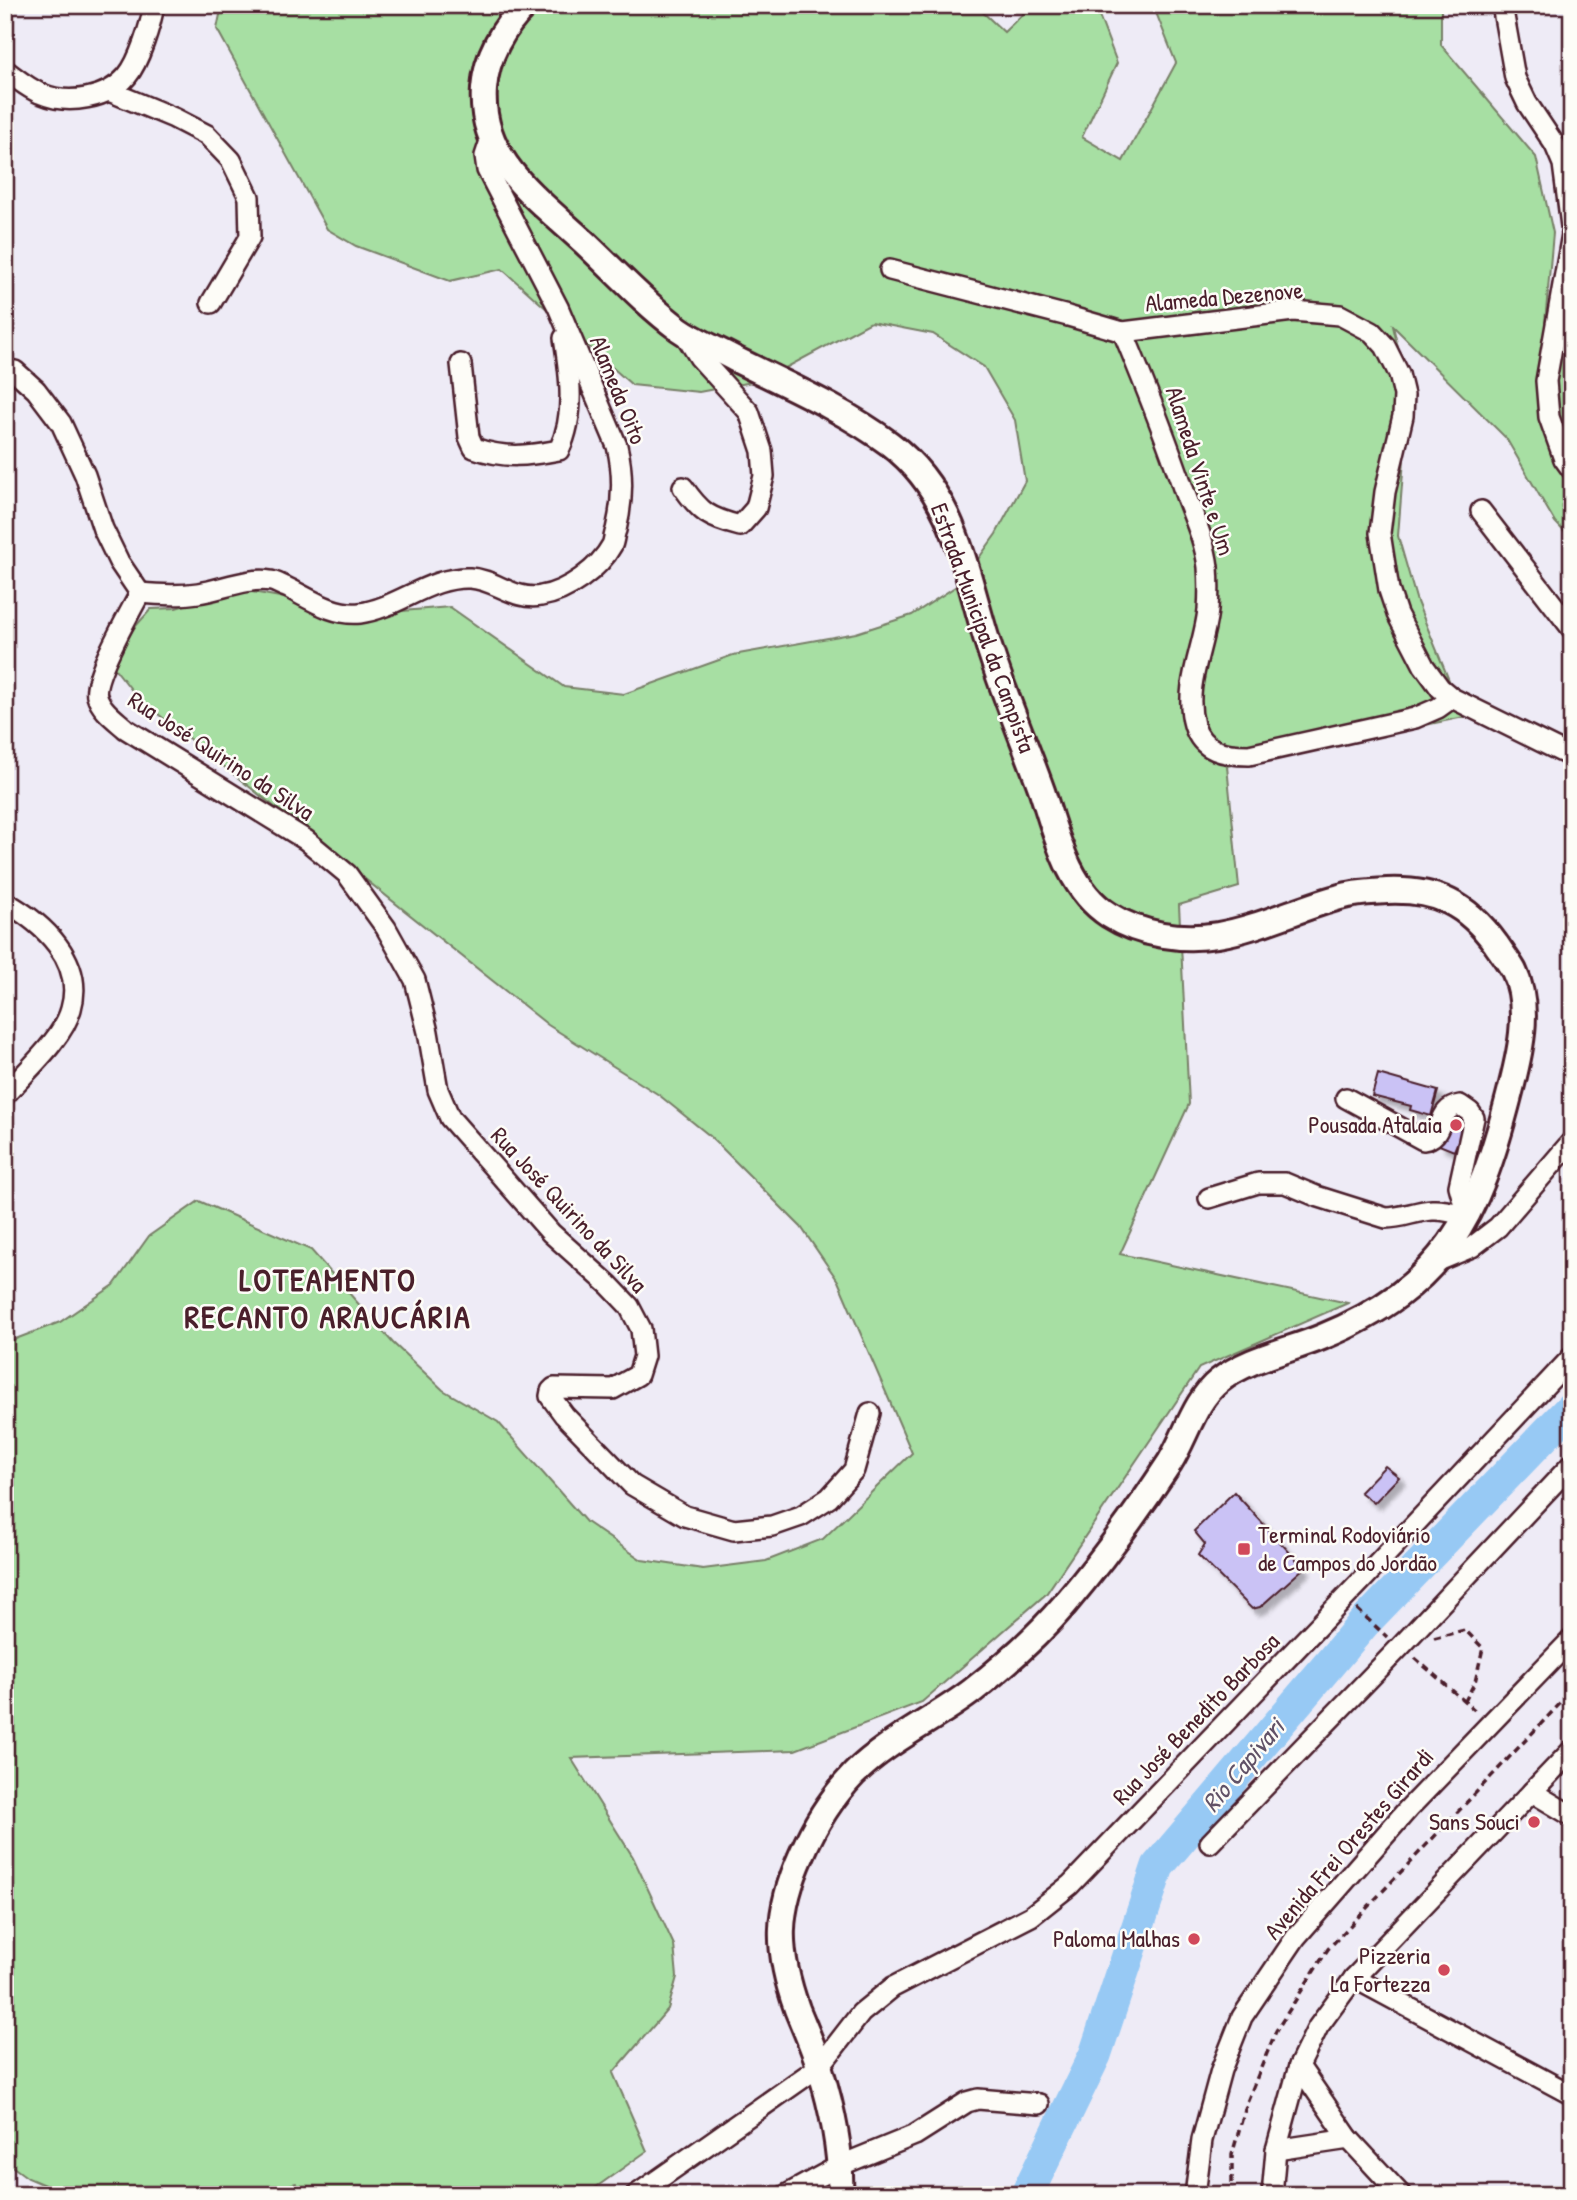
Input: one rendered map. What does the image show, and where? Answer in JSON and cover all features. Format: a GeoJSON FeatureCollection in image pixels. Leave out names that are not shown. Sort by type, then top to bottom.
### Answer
{"type":"FeatureCollection","features":[{"type":"Feature","properties":{"kind":"main road","name":"Estrada Municipal da Campista"},"geometry":{"type":"LineString","coordinates":[[526,5],[509,22],[485,69],[482,110],[490,141],[509,169],[529,191],[684,332],[838,412],[891,445],[919,471],[943,506],[963,558],[992,656],[1066,860],[1086,894],[1108,914],[1145,931],[1174,937],[1216,936],[1349,894],[1424,891],[1457,905],[1480,923],[1513,968],[1521,990],[1523,1029],[1515,1076],[1496,1148],[1467,1216],[1437,1261],[1408,1288],[1370,1314],[1328,1335],[1242,1367],[1218,1382],[1204,1397],[1165,1469],[1063,1607],[1018,1652],[970,1692],[870,1760],[851,1777],[827,1808],[802,1854],[782,1910],[781,1944],[785,1971],[820,2066],[833,2123],[841,2195]]}},
{"type":"Feature","properties":{"kind":"street"},"geometry":{"type":"LineString","coordinates":[[5,70],[41,94],[74,100],[109,91],[128,76],[144,43],[154,5]]}},
{"type":"Feature","properties":{"kind":"street"},"geometry":{"type":"LineString","coordinates":[[1502,5],[1515,78],[1527,103],[1555,145],[1563,164],[1572,234],[1546,382],[1549,417],[1564,459],[1572,470]]}},
{"type":"Feature","properties":{"kind":"street"},"geometry":{"type":"LineString","coordinates":[[109,91],[174,118],[206,135],[231,160],[249,197],[250,237],[211,303]]}},
{"type":"Feature","properties":{"kind":"street","name":"Alameda Oito"},"geometry":{"type":"LineString","coordinates":[[140,593],[172,596],[249,582],[272,581],[329,609],[358,613],[382,607],[451,579],[471,578],[488,581],[515,595],[539,597],[569,587],[591,571],[612,545],[622,508],[622,468],[617,446],[558,307],[487,170],[485,156],[490,141]]}},
{"type":"Feature","properties":{"kind":"street","name":"Alameda Dezenove"},"geometry":{"type":"LineString","coordinates":[[890,271],[1124,332],[1293,311],[1340,315],[1372,332],[1385,346],[1399,374],[1404,395],[1403,416],[1385,492],[1380,533],[1389,590],[1397,614],[1424,666],[1440,688],[1452,698],[1572,757]]}},
{"type":"Feature","properties":{"kind":"street"},"geometry":{"type":"LineString","coordinates":[[461,364],[469,438],[474,448],[491,453],[525,456],[558,450],[566,435],[571,393],[558,307]]}},
{"type":"Feature","properties":{"kind":"street"},"geometry":{"type":"LineString","coordinates":[[683,487],[697,507],[719,521],[740,526],[756,508],[764,476],[762,451],[749,412],[699,357],[684,332]]}},
{"type":"Feature","properties":{"kind":"street","name":"Alameda Vinte e Um"},"geometry":{"type":"LineString","coordinates":[[1124,332],[1165,435],[1204,547],[1208,568],[1208,610],[1190,696],[1194,725],[1201,740],[1214,750],[1227,755],[1249,755],[1415,718],[1438,708],[1452,698]]}},
{"type":"Feature","properties":{"kind":"street"},"geometry":{"type":"LineString","coordinates":[[5,370],[15,371],[36,390],[61,423],[85,475],[103,529],[119,562],[140,593]]}},
{"type":"Feature","properties":{"kind":"street"},"geometry":{"type":"LineString","coordinates":[[1481,511],[1572,629]]}},
{"type":"Feature","properties":{"kind":"street","name":"Rua José Quirino da Silva"},"geometry":{"type":"LineString","coordinates":[[140,593],[96,686],[97,696],[104,709],[126,729],[306,840],[347,874],[386,928],[415,980],[438,1090],[450,1118],[551,1233],[629,1306],[641,1329],[644,1356],[638,1375],[613,1388],[554,1388],[550,1396],[558,1409],[632,1485],[685,1516],[734,1530],[772,1526],[801,1516],[829,1498],[854,1470],[870,1413]]}},
{"type":"Feature","properties":{"kind":"street"},"geometry":{"type":"LineString","coordinates":[[5,902],[45,929],[63,951],[75,985],[71,1010],[57,1036],[5,1095]]}},
{"type":"Feature","properties":{"kind":"street"},"geometry":{"type":"LineString","coordinates":[[1209,1198],[1258,1183],[1285,1183],[1385,1218],[1397,1218],[1429,1210],[1467,1216],[1459,1186],[1474,1118],[1470,1112],[1460,1105],[1452,1106],[1445,1112],[1435,1135],[1431,1139],[1423,1140],[1346,1098]]}},
{"type":"Feature","properties":{"kind":"street"},"geometry":{"type":"LineString","coordinates":[[1437,1261],[1472,1247],[1498,1227],[1572,1141]]}},
{"type":"Feature","properties":{"kind":"street","name":"Rua José Benedito Barbosa"},"geometry":{"type":"LineString","coordinates":[[636,2195],[820,2066],[861,2013],[893,1987],[1031,1916],[1070,1885],[1367,1576],[1572,1357]]}},
{"type":"Feature","properties":{"kind":"street"},"geometry":{"type":"LineString","coordinates":[[1210,1843],[1394,1641],[1572,1464]]}},
{"type":"Feature","properties":{"kind":"street","name":"Avenida Frei Orestes Girardi"},"geometry":{"type":"LineString","coordinates":[[1195,2195],[1202,2140],[1217,2081],[1242,2017],[1296,1937],[1408,1809],[1572,1639]]}},
{"type":"Feature","properties":{"kind":"street"},"geometry":{"type":"LineString","coordinates":[[1272,2195],[1276,2150],[1299,2066],[1318,2028],[1354,1978],[1572,1750]]}},
{"type":"Feature","properties":{"kind":"street"},"geometry":{"type":"LineString","coordinates":[[1532,1792],[1572,1816]]}},
{"type":"Feature","properties":{"kind":"street"},"geometry":{"type":"LineString","coordinates":[[1354,1978],[1572,2095]]}},
{"type":"Feature","properties":{"kind":"street"},"geometry":{"type":"LineString","coordinates":[[1299,2066],[1349,2139],[1401,2195]]}},
{"type":"Feature","properties":{"kind":"street"},"geometry":{"type":"LineString","coordinates":[[786,2195],[839,2166],[915,2135],[967,2102],[978,2099],[1039,2104]]}},
{"type":"Feature","properties":{"kind":"street"},"geometry":{"type":"LineString","coordinates":[[1276,2150],[1349,2139]]}},
{"type":"Feature","properties":{"kind":"path"},"geometry":{"type":"LineString","coordinates":[[1357,1610],[1490,1723]]}},
{"type":"Feature","properties":{"kind":"path"},"geometry":{"type":"LineString","coordinates":[[1430,1640],[1465,1630],[1483,1647],[1475,1682],[1465,1701]]}},
{"type":"Feature","properties":{"kind":"path"},"geometry":{"type":"LineString","coordinates":[[1232,2195],[1232,2155],[1247,2102],[1276,2031],[1328,1950],[1572,1691]]}},
{"type":"Feature","properties":{"kind":"green space"},"geometry":{"type":"Polygon","coordinates":[[[222,5],[975,5],[1004,32],[1032,5],[1095,5],[1117,63],[1082,137],[1123,161],[1176,63],[1153,5],[1441,5],[1441,45],[1536,157],[1553,233],[1545,323],[1572,331],[1572,540],[1555,522],[1506,438],[1393,326],[1409,395],[1398,536],[1417,602],[1464,717],[1227,766],[1239,887],[1179,905],[1189,1104],[1120,1254],[1348,1303],[1199,1368],[1046,1594],[922,1702],[795,1750],[571,1758],[633,1857],[674,1945],[677,1977],[668,2009],[613,2073],[647,2151],[585,2195],[305,2195],[296,2183],[257,2195],[68,2195],[28,2178],[5,2161],[5,1343],[60,1322],[114,1285],[149,1236],[199,1201],[311,1250],[393,1343],[443,1390],[498,1422],[586,1522],[642,1560],[703,1569],[766,1561],[823,1539],[912,1453],[838,1281],[801,1227],[710,1136],[659,1095],[548,1025],[138,698],[112,665],[134,628],[151,609],[176,608],[236,589],[296,600],[347,621],[402,611],[450,607],[564,687],[624,694],[733,655],[856,633],[912,615],[961,583],[996,534],[1025,481],[1015,420],[984,367],[933,334],[871,322],[763,380],[699,392],[632,385],[502,269],[450,281],[356,246],[327,229],[217,29],[222,5]]]}},
{"type":"Feature","properties":{"kind":"building"},"geometry":{"type":"Polygon","coordinates":[[[1378,1074],[1438,1091],[1431,1116],[1410,1110],[1411,1106],[1372,1096],[1378,1074]]]}},
{"type":"Feature","properties":{"kind":"building"},"geometry":{"type":"Polygon","coordinates":[[[1451,1113],[1467,1119],[1454,1151],[1439,1145],[1451,1113]]]}},
{"type":"Feature","properties":{"kind":"building"},"geometry":{"type":"Polygon","coordinates":[[[1385,1466],[1399,1477],[1374,1503],[1360,1492],[1385,1466]]]}},
{"type":"Feature","properties":{"kind":"building","name":"Terminal Rodoviário de Campos do Jordão"},"geometry":{"type":"Polygon","coordinates":[[[1234,1492],[1304,1568],[1260,1607],[1252,1609],[1198,1555],[1205,1544],[1194,1531],[1234,1492]]]}},
{"type":"Feature","properties":{"kind":"waterway","name":"Rio Capivari"},"geometry":{"type":"LineString","coordinates":[[1029,2195],[1028,2192],[1095,2055],[1158,1866],[1364,1623],[1572,1407]]}},
{"type":"Feature","properties":{"kind":"place","name":"Pousada Atalaia"},"geometry":{"type":"Point","coordinates":[1456,1125]}},
{"type":"Feature","properties":{"kind":"place","name":"Terminal Rodoviário de Campos do Jordão"},"geometry":{"type":"Point","coordinates":[1244,1549]}},
{"type":"Feature","properties":{"kind":"place","name":"Sans Souci"},"geometry":{"type":"Point","coordinates":[1534,1822]}},
{"type":"Feature","properties":{"kind":"place","name":"Paloma Malhas"},"geometry":{"type":"Point","coordinates":[1194,1939]}},
{"type":"Feature","properties":{"kind":"place","name":"Pizzeria La Fortezza"},"geometry":{"type":"Point","coordinates":[1444,1970]}},
{"type":"Feature","properties":{"kind":"district","name":"LOTEAMENTO RECANTO ARAUCÁRIA"},"geometry":{"type":"Point","coordinates":[328,1298]}}]}
